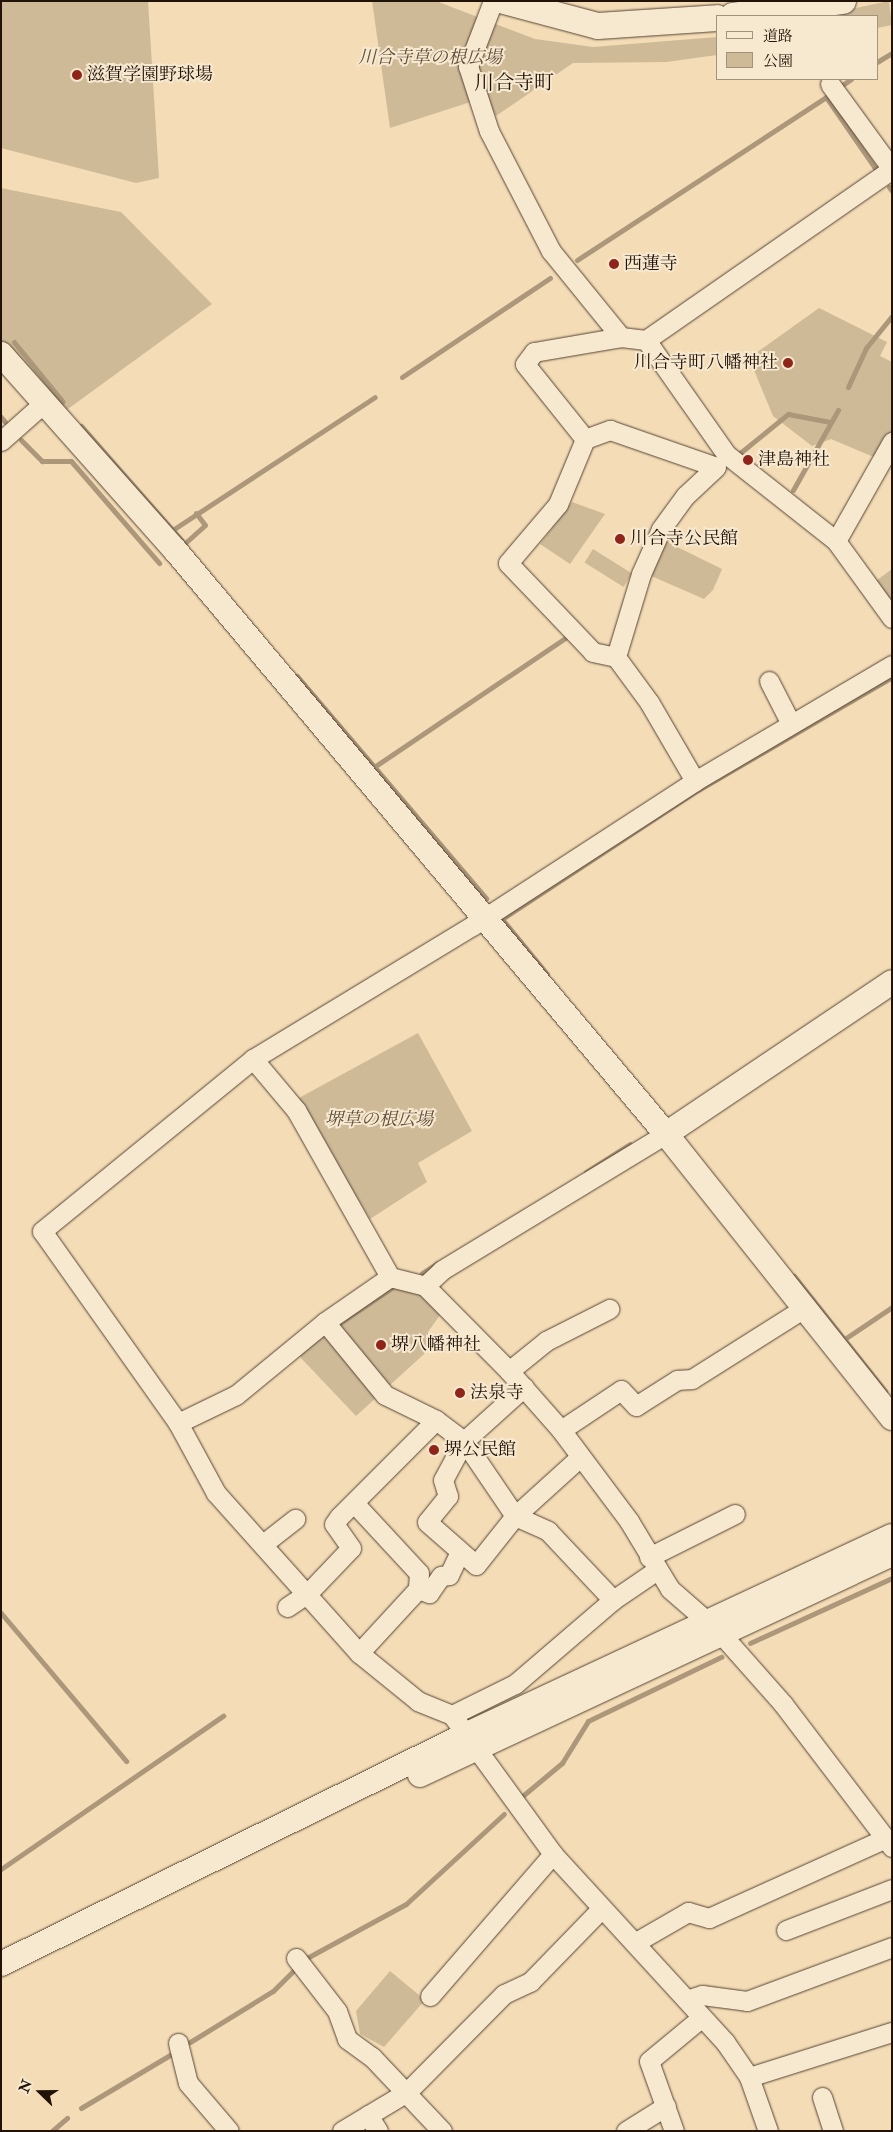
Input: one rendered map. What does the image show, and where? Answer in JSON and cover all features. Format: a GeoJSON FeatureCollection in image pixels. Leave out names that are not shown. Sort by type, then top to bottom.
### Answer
{"type":"FeatureCollection","features":[{"type":"Feature","properties":{"kind":"main road"},"geometry":{"type":"LineString","coordinates":[[504,1],[598,26],[716,18]]}},
{"type":"Feature","properties":{"kind":"main road"},"geometry":{"type":"LineString","coordinates":[[740,15],[843,1]]}},
{"type":"Feature","properties":{"kind":"street"},"geometry":{"type":"LineString","coordinates":[[493,1],[468,66],[489,131],[551,251],[621,337]]}},
{"type":"Feature","properties":{"kind":"street"},"geometry":{"type":"LineString","coordinates":[[585,439],[525,364],[534,352],[621,337],[646,340],[892,169],[830,84]]}},
{"type":"Feature","properties":{"kind":"street"},"geometry":{"type":"LineString","coordinates":[[646,340],[721,461]]}},
{"type":"Feature","properties":{"kind":"street"},"geometry":{"type":"LineString","coordinates":[[1,354],[175,550],[483,919],[666,1134],[806,1307],[892,1418]]}},
{"type":"Feature","properties":{"kind":"street"},"geometry":{"type":"LineString","coordinates":[[1,441],[44,403]]}},
{"type":"Feature","properties":{"kind":"street"},"geometry":{"type":"LineString","coordinates":[[695,781],[649,702],[616,657],[593,652],[508,563],[558,504],[585,439],[610,430],[721,461],[836,542],[892,618]]}},
{"type":"Feature","properties":{"kind":"street"},"geometry":{"type":"LineString","coordinates":[[836,542],[892,442]]}},
{"type":"Feature","properties":{"kind":"street"},"geometry":{"type":"LineString","coordinates":[[616,657],[641,574],[662,529],[685,496],[721,461]]}},
{"type":"Feature","properties":{"kind":"street"},"geometry":{"type":"LineString","coordinates":[[768,2131],[749,2077],[688,1999],[552,1854],[464,1733],[418,1701],[359,1653],[308,1593],[216,1492],[178,1423],[42,1231],[253,1059],[483,919],[695,781],[892,665]]}},
{"type":"Feature","properties":{"kind":"street"},"geometry":{"type":"LineString","coordinates":[[769,681],[791,724]]}},
{"type":"Feature","properties":{"kind":"street"},"geometry":{"type":"LineString","coordinates":[[425,1286],[442,1270],[666,1134],[892,982]]}},
{"type":"Feature","properties":{"kind":"street"},"geometry":{"type":"LineString","coordinates":[[253,1059],[296,1110],[390,1277],[425,1286],[524,1387],[561,1430],[579,1458],[628,1521],[670,1589],[715,1628],[783,1704],[889,1843],[708,1918],[688,1912],[636,1942]]}},
{"type":"Feature","properties":{"kind":"street"},"geometry":{"type":"LineString","coordinates":[[178,1423],[236,1395],[325,1322],[390,1277]]}},
{"type":"Feature","properties":{"kind":"street"},"geometry":{"type":"LineString","coordinates":[[561,1430],[621,1390],[636,1406],[677,1380],[692,1380],[806,1307]]}},
{"type":"Feature","properties":{"kind":"street"},"geometry":{"type":"LineString","coordinates":[[509,1371],[546,1341],[608,1309]]}},
{"type":"Feature","properties":{"kind":"street"},"geometry":{"type":"LineString","coordinates":[[325,1322],[385,1394],[436,1420],[464,1441],[515,1516],[548,1531],[613,1600]]}},
{"type":"Feature","properties":{"kind":"street"},"geometry":{"type":"LineString","coordinates":[[418,1589],[429,1593],[441,1576],[449,1575],[461,1548],[427,1522],[448,1496],[443,1480],[464,1441],[524,1387]]}},
{"type":"Feature","properties":{"kind":"street"},"geometry":{"type":"LineString","coordinates":[[288,1607],[308,1593],[351,1548],[334,1524],[436,1420]]}},
{"type":"Feature","properties":{"kind":"street"},"geometry":{"type":"LineString","coordinates":[[459,1554],[476,1565],[515,1516],[579,1458]]}},
{"type":"Feature","properties":{"kind":"street"},"geometry":{"type":"LineString","coordinates":[[355,1504],[419,1573],[418,1589],[359,1653]]}},
{"type":"Feature","properties":{"kind":"street"},"geometry":{"type":"LineString","coordinates":[[1,1976],[464,1733],[515,1684],[653,1563],[735,1514]]}},
{"type":"Feature","properties":{"kind":"street"},"geometry":{"type":"LineString","coordinates":[[263,1544],[295,1519]]}},
{"type":"Feature","properties":{"kind":"street"},"geometry":{"type":"LineString","coordinates":[[715,1628],[892,1536]]}},
{"type":"Feature","properties":{"kind":"street"},"geometry":{"type":"LineString","coordinates":[[1,1964],[464,1733],[892,1554]]}},
{"type":"Feature","properties":{"kind":"street"},"geometry":{"type":"LineString","coordinates":[[430,1996],[552,1854]]}},
{"type":"Feature","properties":{"kind":"street"},"geometry":{"type":"LineString","coordinates":[[786,1930],[892,1890]]}},
{"type":"Feature","properties":{"kind":"street"},"geometry":{"type":"LineString","coordinates":[[342,2131],[373,2123],[407,2092],[504,1994],[530,1982],[602,1908]]}},
{"type":"Feature","properties":{"kind":"street"},"geometry":{"type":"LineString","coordinates":[[688,1999],[702,1995],[747,2001],[892,1947]]}},
{"type":"Feature","properties":{"kind":"street"},"geometry":{"type":"LineString","coordinates":[[296,1958],[337,2011],[347,2039],[407,2092],[442,2131]]}},
{"type":"Feature","properties":{"kind":"street"},"geometry":{"type":"LineString","coordinates":[[674,2131],[649,2061],[701,2018]]}},
{"type":"Feature","properties":{"kind":"street"},"geometry":{"type":"LineString","coordinates":[[749,2077],[892,2032]]}},
{"type":"Feature","properties":{"kind":"street"},"geometry":{"type":"LineString","coordinates":[[178,2043],[188,2082],[229,2131]]}},
{"type":"Feature","properties":{"kind":"street"},"geometry":{"type":"LineString","coordinates":[[822,2097],[832,2131]]}},
{"type":"Feature","properties":{"kind":"street"},"geometry":{"type":"LineString","coordinates":[[626,2131],[666,2106]]}},
{"type":"Feature","properties":{"kind":"green space","name":"滋賀学園野球場"},"geometry":{"type":"Polygon","coordinates":[[[1,1],[148,1],[159,178],[136,183],[1,148],[1,1]]]}},
{"type":"Feature","properties":{"kind":"green space","name":"川合寺草の根広場"},"geometry":{"type":"Polygon","coordinates":[[[372,1],[436,1],[535,39],[593,47],[716,37],[716,55],[666,62],[573,63],[496,116],[486,97],[390,128],[372,1]]]}},
{"type":"Feature","properties":{"kind":"green space"},"geometry":{"type":"Polygon","coordinates":[[[889,1],[892,25],[878,28],[878,15],[823,15],[889,1]]]}},
{"type":"Feature","properties":{"kind":"green space"},"geometry":{"type":"Polygon","coordinates":[[[1,188],[121,212],[212,304],[61,414],[1,343],[1,188]]]}},
{"type":"Feature","properties":{"kind":"green space"},"geometry":{"type":"Polygon","coordinates":[[[819,308],[887,342],[880,356],[892,362],[892,451],[888,463],[831,439],[812,446],[773,416],[749,358],[819,308]]]}},
{"type":"Feature","properties":{"kind":"green space"},"geometry":{"type":"Polygon","coordinates":[[[572,502],[605,514],[570,564],[540,544],[572,502]]]}},
{"type":"Feature","properties":{"kind":"green space"},"geometry":{"type":"Polygon","coordinates":[[[663,540],[722,569],[713,590],[704,599],[649,575],[663,540]]]}},
{"type":"Feature","properties":{"kind":"green space"},"geometry":{"type":"Polygon","coordinates":[[[593,549],[632,573],[624,587],[585,563],[593,549]]]}},
{"type":"Feature","properties":{"kind":"green space"},"geometry":{"type":"Polygon","coordinates":[[[892,569],[892,618],[869,586],[892,569]]]}},
{"type":"Feature","properties":{"kind":"green space","name":"堺草の根広場"},"geometry":{"type":"Polygon","coordinates":[[[418,1033],[472,1131],[418,1163],[427,1182],[370,1219],[297,1099],[418,1033]]]}},
{"type":"Feature","properties":{"kind":"green space"},"geometry":{"type":"Polygon","coordinates":[[[391,1281],[419,1289],[440,1315],[428,1332],[434,1345],[356,1416],[301,1358],[298,1348],[391,1281]]]}},
{"type":"Feature","properties":{"kind":"green space"},"geometry":{"type":"Polygon","coordinates":[[[390,1971],[425,2000],[384,2047],[360,2034],[356,2011],[390,1971]]]}},
{"type":"Feature","properties":{"kind":"waterway"},"geometry":{"type":"LineString","coordinates":[[878,61],[892,53]]}},
{"type":"Feature","properties":{"kind":"waterway"},"geometry":{"type":"LineString","coordinates":[[841,86],[850,80]]}},
{"type":"Feature","properties":{"kind":"waterway"},"geometry":{"type":"LineString","coordinates":[[577,260],[826,97],[877,171]]}},
{"type":"Feature","properties":{"kind":"waterway"},"geometry":{"type":"LineString","coordinates":[[889,187],[892,191]]}},
{"type":"Feature","properties":{"kind":"waterway"},"geometry":{"type":"LineString","coordinates":[[402,377],[550,278]]}},
{"type":"Feature","properties":{"kind":"waterway"},"geometry":{"type":"LineString","coordinates":[[848,387],[866,348],[892,316]]}},
{"type":"Feature","properties":{"kind":"waterway"},"geometry":{"type":"LineString","coordinates":[[14,342],[63,402]]}},
{"type":"Feature","properties":{"kind":"waterway"},"geometry":{"type":"LineString","coordinates":[[174,529],[375,397]]}},
{"type":"Feature","properties":{"kind":"waterway"},"geometry":{"type":"LineString","coordinates":[[793,490],[838,410]]}},
{"type":"Feature","properties":{"kind":"waterway"},"geometry":{"type":"LineString","coordinates":[[740,453],[788,414],[830,422]]}},
{"type":"Feature","properties":{"kind":"waterway"},"geometry":{"type":"LineString","coordinates":[[1,417],[5,422]]}},
{"type":"Feature","properties":{"kind":"waterway"},"geometry":{"type":"LineString","coordinates":[[81,426],[181,540]]}},
{"type":"Feature","properties":{"kind":"waterway"},"geometry":{"type":"LineString","coordinates":[[21,440],[42,461],[71,461],[159,563]]}},
{"type":"Feature","properties":{"kind":"waterway"},"geometry":{"type":"LineString","coordinates":[[184,544],[205,525],[196,513]]}},
{"type":"Feature","properties":{"kind":"waterway"},"geometry":{"type":"LineString","coordinates":[[374,767],[570,635]]}},
{"type":"Feature","properties":{"kind":"waterway"},"geometry":{"type":"LineString","coordinates":[[297,676],[486,898]]}},
{"type":"Feature","properties":{"kind":"waterway"},"geometry":{"type":"LineString","coordinates":[[547,974],[502,919],[698,790],[892,677]]}},
{"type":"Feature","properties":{"kind":"waterway"},"geometry":{"type":"LineString","coordinates":[[586,1172],[630,1144]]}},
{"type":"Feature","properties":{"kind":"waterway"},"geometry":{"type":"LineString","coordinates":[[422,1273],[436,1264]]}},
{"type":"Feature","properties":{"kind":"waterway"},"geometry":{"type":"LineString","coordinates":[[794,1276],[885,1391]]}},
{"type":"Feature","properties":{"kind":"waterway"},"geometry":{"type":"LineString","coordinates":[[340,1323],[393,1287]]}},
{"type":"Feature","properties":{"kind":"waterway"},"geometry":{"type":"LineString","coordinates":[[846,1338],[892,1307]]}},
{"type":"Feature","properties":{"kind":"waterway"},"geometry":{"type":"LineString","coordinates":[[750,1643],[892,1578]]}},
{"type":"Feature","properties":{"kind":"waterway"},"geometry":{"type":"LineString","coordinates":[[1,1613],[126,1761]]}},
{"type":"Feature","properties":{"kind":"waterway"},"geometry":{"type":"LineString","coordinates":[[520,1798],[562,1763],[588,1721],[721,1657]]}},
{"type":"Feature","properties":{"kind":"waterway"},"geometry":{"type":"LineString","coordinates":[[1,1869],[223,1716]]}},
{"type":"Feature","properties":{"kind":"waterway"},"geometry":{"type":"LineString","coordinates":[[190,2042],[273,1991],[305,1959],[406,1904],[504,1814]]}},
{"type":"Feature","properties":{"kind":"waterway"},"geometry":{"type":"LineString","coordinates":[[81,2108],[170,2055]]}},
{"type":"Feature","properties":{"kind":"waterway"},"geometry":{"type":"LineString","coordinates":[[52,2131],[67,2118]]}},
{"type":"Feature","properties":{"kind":"place","name":"滋賀学園野球場"},"geometry":{"type":"Point","coordinates":[77,75]}},
{"type":"Feature","properties":{"kind":"place","name":"西蓮寺"},"geometry":{"type":"Point","coordinates":[614,264]}},
{"type":"Feature","properties":{"kind":"place","name":"川合寺町八幡神社"},"geometry":{"type":"Point","coordinates":[788,363]}},
{"type":"Feature","properties":{"kind":"place","name":"津島神社"},"geometry":{"type":"Point","coordinates":[748,460]}},
{"type":"Feature","properties":{"kind":"place","name":"川合寺公民館"},"geometry":{"type":"Point","coordinates":[620,539]}},
{"type":"Feature","properties":{"kind":"place","name":"堺八幡神社"},"geometry":{"type":"Point","coordinates":[381,1345]}},
{"type":"Feature","properties":{"kind":"place","name":"法泉寺"},"geometry":{"type":"Point","coordinates":[460,1393]}},
{"type":"Feature","properties":{"kind":"place","name":"堺公民館"},"geometry":{"type":"Point","coordinates":[434,1450]}},
{"type":"Feature","properties":{"kind":"district","name":"川合寺町"},"geometry":{"type":"Point","coordinates":[514,82]}}]}
